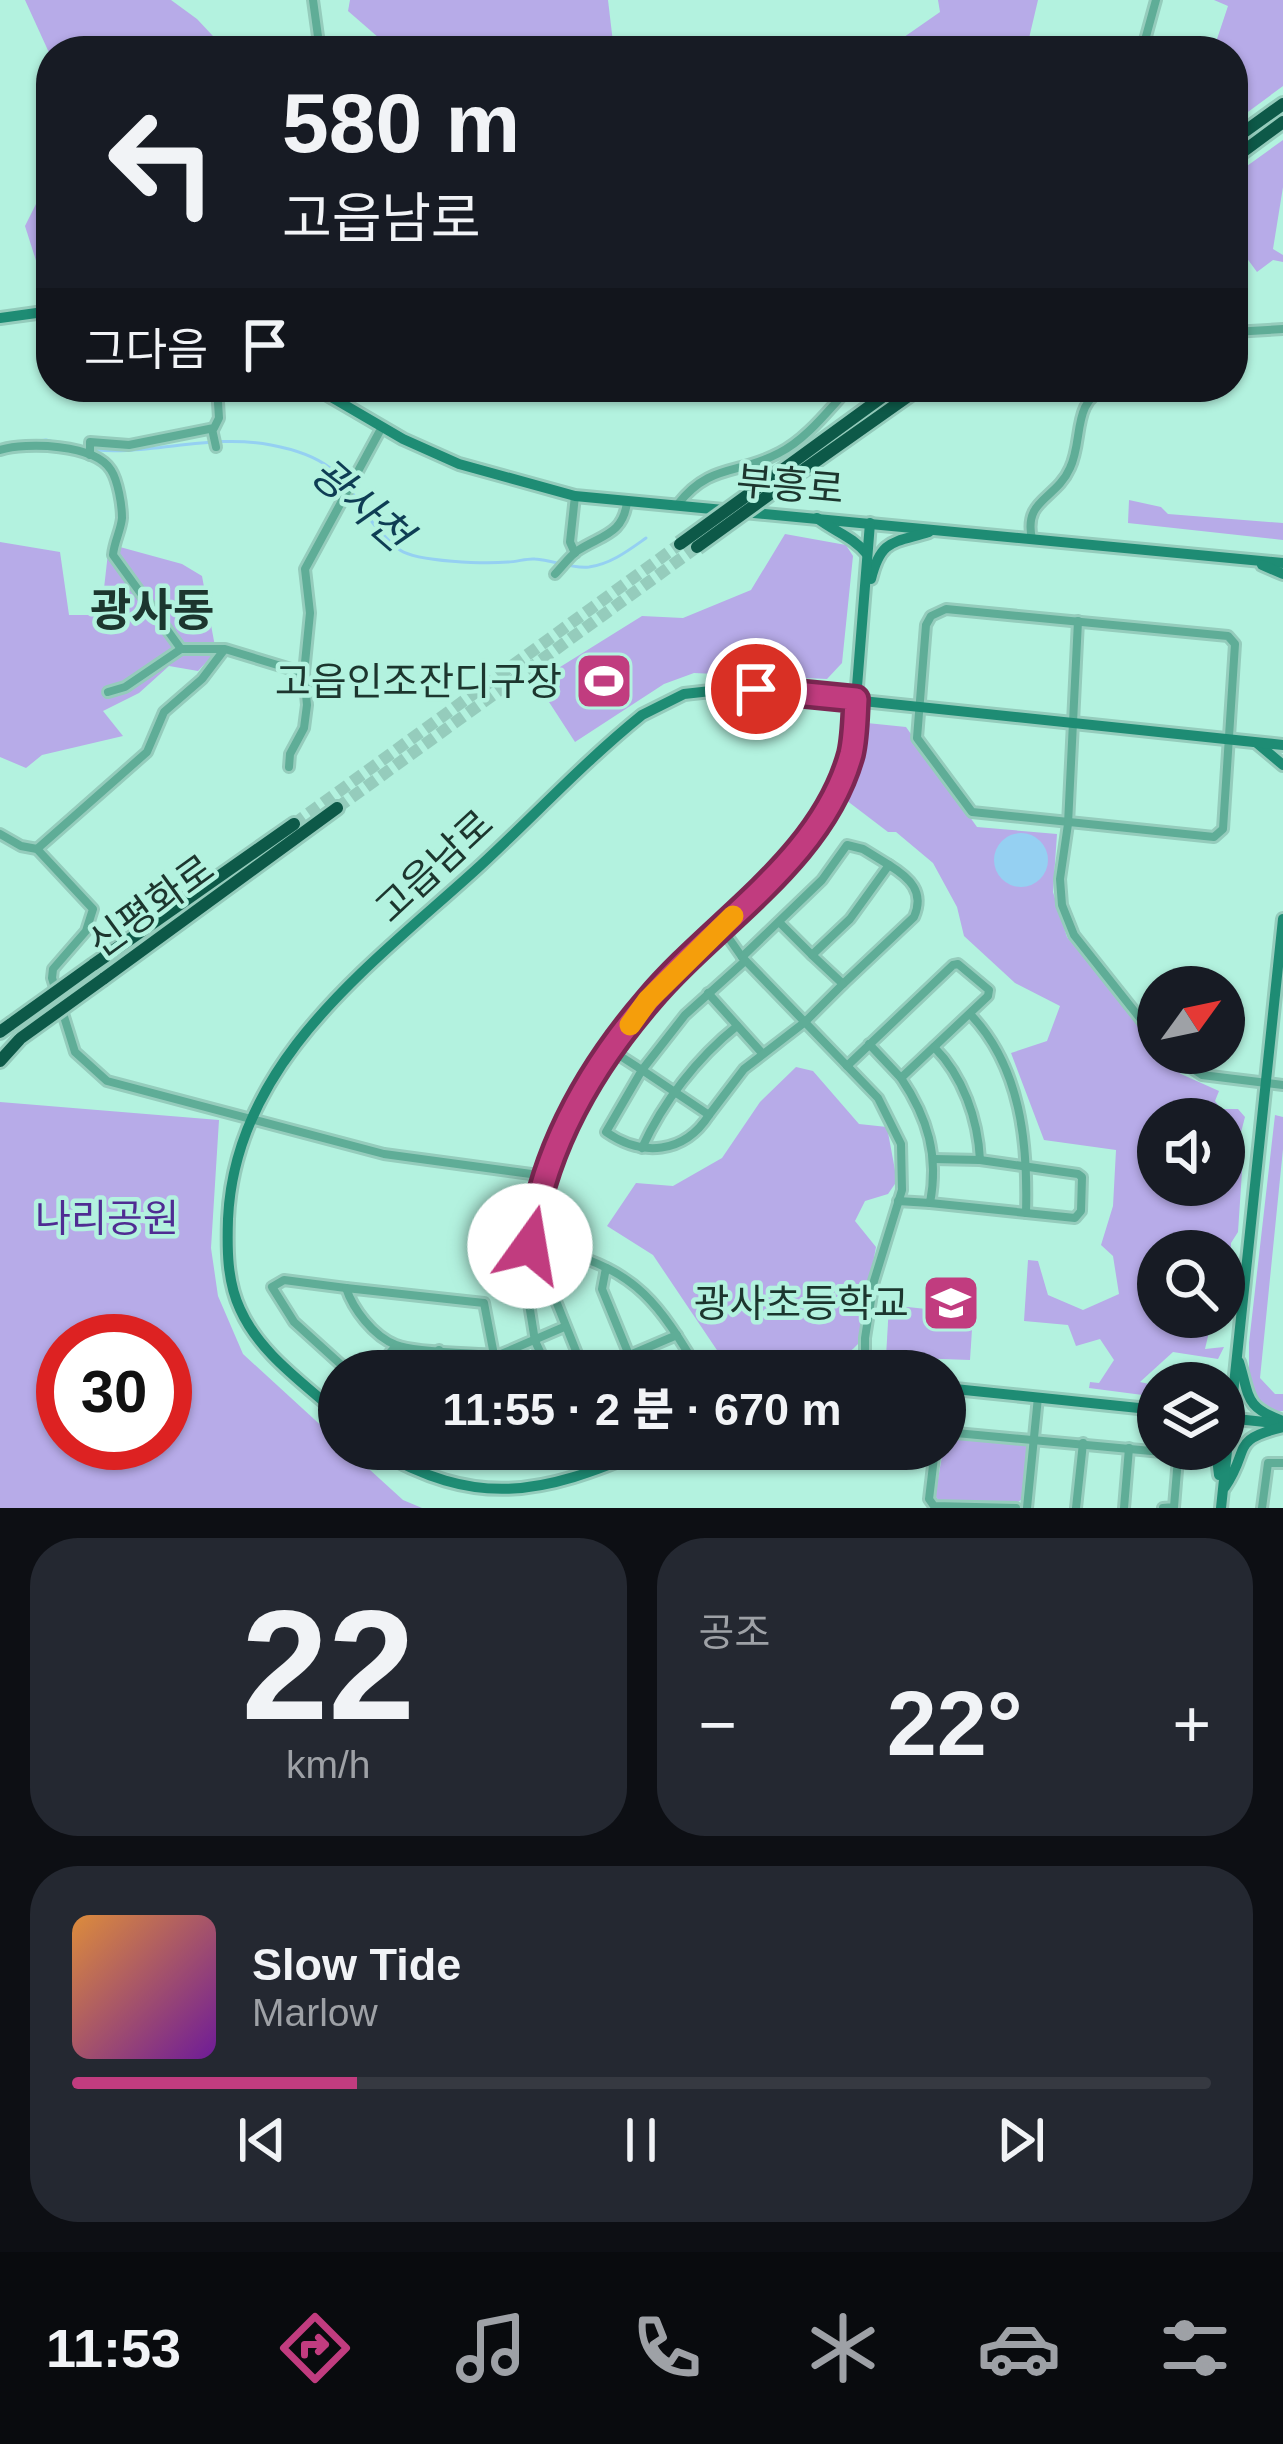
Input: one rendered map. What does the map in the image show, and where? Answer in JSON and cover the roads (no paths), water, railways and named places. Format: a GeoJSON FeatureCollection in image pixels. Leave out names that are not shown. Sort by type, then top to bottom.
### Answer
{"type":"FeatureCollection","features":[{"type":"Feature","properties":{"kind":"highway"},"geometry":{"type":"LineString","coordinates":[[1248,129],[1283,104]]}},
{"type":"Feature","properties":{"kind":"highway"},"geometry":{"type":"LineString","coordinates":[[1248,148],[1283,122]]}},
{"type":"Feature","properties":{"kind":"highway"},"geometry":{"type":"LineString","coordinates":[[680,544],[875,402]]}},
{"type":"Feature","properties":{"kind":"highway"},"geometry":{"type":"LineString","coordinates":[[697,547],[900,402]]}},
{"type":"Feature","properties":{"kind":"highway","name":"신평화로"},"geometry":{"type":"LineString","coordinates":[[0,1057],[338,808]]}},
{"type":"Feature","properties":{"kind":"highway","name":"신평화로"},"geometry":{"type":"LineString","coordinates":[[4,1028],[294,824]]}},
{"type":"Feature","properties":{"kind":"street"},"geometry":{"type":"LineString","coordinates":[[313,0],[318,36]]}},
{"type":"Feature","properties":{"kind":"street"},"geometry":{"type":"LineString","coordinates":[[1146,36],[1156,0]]}},
{"type":"Feature","properties":{"kind":"street"},"geometry":{"type":"LineString","coordinates":[[0,318],[36,313]]}},
{"type":"Feature","properties":{"kind":"street"},"geometry":{"type":"LineString","coordinates":[[1248,331],[1283,329]]}},
{"type":"Feature","properties":{"kind":"street"},"geometry":{"type":"LineString","coordinates":[[216,446],[212,429],[219,418],[218,402]]}},
{"type":"Feature","properties":{"kind":"street","name":"부흥로"},"geometry":{"type":"LineString","coordinates":[[340,402],[382,427],[482,472],[575,496],[1279,560]]}},
{"type":"Feature","properties":{"kind":"street"},"geometry":{"type":"LineString","coordinates":[[676,506],[699,480],[778,454],[800,439],[836,402]]}},
{"type":"Feature","properties":{"kind":"street"},"geometry":{"type":"LineString","coordinates":[[1032,538],[1028,521],[1037,504],[1067,475],[1087,402]]}},
{"type":"Feature","properties":{"kind":"street"},"geometry":{"type":"LineString","coordinates":[[289,767],[306,716],[304,673],[310,613],[305,569],[382,427]]}},
{"type":"Feature","properties":{"kind":"street"},"geometry":{"type":"LineString","coordinates":[[0,450],[19,444],[90,449],[129,446],[212,429]]}},
{"type":"Feature","properties":{"kind":"street"},"geometry":{"type":"LineString","coordinates":[[90,449],[113,473],[122,516],[113,555],[181,649]]}},
{"type":"Feature","properties":{"kind":"street"},"geometry":{"type":"LineString","coordinates":[[575,496],[570,542],[575,553]]}},
{"type":"Feature","properties":{"kind":"street"},"geometry":{"type":"LineString","coordinates":[[555,574],[575,553],[614,532],[625,519],[627,502]]}},
{"type":"Feature","properties":{"kind":"street"},"geometry":{"type":"LineString","coordinates":[[814,516],[833,531],[849,535],[867,554]]}},
{"type":"Feature","properties":{"kind":"street"},"geometry":{"type":"LineString","coordinates":[[539,1350],[525,1279],[534,1212],[569,1111],[648,1000],[794,858],[827,806],[851,754],[870,523]]}},
{"type":"Feature","properties":{"kind":"street"},"geometry":{"type":"LineString","coordinates":[[865,599],[882,549],[936,530]]}},
{"type":"Feature","properties":{"kind":"street"},"geometry":{"type":"LineString","coordinates":[[1248,558],[1283,574]]}},
{"type":"Feature","properties":{"kind":"street"},"geometry":{"type":"LineString","coordinates":[[946,609],[1228,636],[1235,644],[1222,829],[1214,837],[973,812],[917,738],[919,707],[926,625],[946,609]]}},
{"type":"Feature","properties":{"kind":"street"},"geometry":{"type":"LineString","coordinates":[[1078,621],[1062,905],[1074,935],[1137,1014]]}},
{"type":"Feature","properties":{"kind":"street"},"geometry":{"type":"LineString","coordinates":[[108,692],[125,687],[181,649],[225,649],[304,673]]}},
{"type":"Feature","properties":{"kind":"street"},"geometry":{"type":"LineString","coordinates":[[37,849],[147,752],[164,712],[202,679],[225,649]]}},
{"type":"Feature","properties":{"kind":"street","name":"고읍남로"},"geometry":{"type":"LineString","coordinates":[[318,1396],[262,1346],[238,1304],[228,1256],[229,1198],[248,1119],[282,1062],[355,980],[642,715],[684,694],[723,687],[1228,739]]}},
{"type":"Feature","properties":{"kind":"street"},"geometry":{"type":"LineString","coordinates":[[1228,739],[1283,740]]}},
{"type":"Feature","properties":{"kind":"street"},"geometry":{"type":"LineString","coordinates":[[1256,742],[1283,765]]}},
{"type":"Feature","properties":{"kind":"street"},"geometry":{"type":"LineString","coordinates":[[0,834],[37,849],[93,909],[86,931],[53,969],[52,978],[75,1052],[107,1081],[384,1154],[546,1177]]}},
{"type":"Feature","properties":{"kind":"street"},"geometry":{"type":"LineString","coordinates":[[847,844],[889,865],[915,886],[919,906],[914,917],[805,1022],[744,1069],[695,1132],[662,1150],[623,1144],[606,1132],[642,1070],[708,993],[780,923],[822,880],[847,844]]}},
{"type":"Feature","properties":{"kind":"street"},"geometry":{"type":"LineString","coordinates":[[812,955],[850,919],[889,865]]}},
{"type":"Feature","properties":{"kind":"street"},"geometry":{"type":"LineString","coordinates":[[1235,1362],[1283,919]]}},
{"type":"Feature","properties":{"kind":"street"},"geometry":{"type":"LineString","coordinates":[[780,923],[843,984]]}},
{"type":"Feature","properties":{"kind":"street"},"geometry":{"type":"LineString","coordinates":[[721,927],[743,959],[878,1098],[901,1144],[898,1201],[874,1281],[865,1350]]}},
{"type":"Feature","properties":{"kind":"street"},"geometry":{"type":"LineString","coordinates":[[847,1066],[958,964],[989,990],[988,996],[901,1078]]}},
{"type":"Feature","properties":{"kind":"street"},"geometry":{"type":"LineString","coordinates":[[708,993],[762,1053]]}},
{"type":"Feature","properties":{"kind":"street"},"geometry":{"type":"LineString","coordinates":[[970,1014],[999,1055],[1014,1091],[1028,1167],[1026,1213]]}},
{"type":"Feature","properties":{"kind":"street"},"geometry":{"type":"LineString","coordinates":[[642,1148],[676,1092],[736,1026]]}},
{"type":"Feature","properties":{"kind":"street"},"geometry":{"type":"LineString","coordinates":[[869,1044],[901,1078],[924,1117],[934,1159],[930,1203]]}},
{"type":"Feature","properties":{"kind":"street"},"geometry":{"type":"LineString","coordinates":[[934,1047],[946,1058],[971,1108],[980,1160]]}},
{"type":"Feature","properties":{"kind":"street"},"geometry":{"type":"LineString","coordinates":[[611,1050],[709,1115]]}},
{"type":"Feature","properties":{"kind":"street"},"geometry":{"type":"LineString","coordinates":[[1200,1074],[1283,1085]]}},
{"type":"Feature","properties":{"kind":"street"},"geometry":{"type":"LineString","coordinates":[[898,1201],[1075,1218],[1081,1211],[1082,1178],[980,1160],[934,1159]]}},
{"type":"Feature","properties":{"kind":"street"},"geometry":{"type":"LineString","coordinates":[[577,1350],[556,1301],[559,1250],[606,1268],[643,1290],[686,1350]]}},
{"type":"Feature","properties":{"kind":"street"},"geometry":{"type":"LineString","coordinates":[[606,1268],[602,1289],[626,1350]]}},
{"type":"Feature","properties":{"kind":"street"},"geometry":{"type":"LineString","coordinates":[[325,1350],[294,1322],[272,1286],[284,1280],[484,1303],[495,1350]]}},
{"type":"Feature","properties":{"kind":"street"},"geometry":{"type":"LineString","coordinates":[[346,1288],[353,1310],[397,1346],[440,1350]]}},
{"type":"Feature","properties":{"kind":"street"},"geometry":{"type":"LineString","coordinates":[[510,1350],[564,1327]]}},
{"type":"Feature","properties":{"kind":"street"},"geometry":{"type":"LineString","coordinates":[[640,1350],[677,1335]]}},
{"type":"Feature","properties":{"kind":"street"},"geometry":{"type":"LineString","coordinates":[[393,1350],[397,1346]]}},
{"type":"Feature","properties":{"kind":"street"},"geometry":{"type":"LineString","coordinates":[[1233,1362],[1236,1353]]}},
{"type":"Feature","properties":{"kind":"street"},"geometry":{"type":"LineString","coordinates":[[1236,1353],[1253,1407],[1283,1424]]}},
{"type":"Feature","properties":{"kind":"street"},"geometry":{"type":"LineString","coordinates":[[966,1390],[1137,1408]]}},
{"type":"Feature","properties":{"kind":"street"},"geometry":{"type":"LineString","coordinates":[[1027,1508],[1038,1397]]}},
{"type":"Feature","properties":{"kind":"street"},"geometry":{"type":"LineString","coordinates":[[1245,1420],[1283,1424]]}},
{"type":"Feature","properties":{"kind":"street"},"geometry":{"type":"LineString","coordinates":[[1222,1490],[1236,1470],[1242,1444],[1283,1424]]}},
{"type":"Feature","properties":{"kind":"street"},"geometry":{"type":"LineString","coordinates":[[966,1433],[1173,1453],[1178,1458],[1174,1507],[1163,1508]]}},
{"type":"Feature","properties":{"kind":"street"},"geometry":{"type":"LineString","coordinates":[[1076,1508],[1083,1443]]}},
{"type":"Feature","properties":{"kind":"street"},"geometry":{"type":"LineString","coordinates":[[1124,1508],[1130,1448]]}},
{"type":"Feature","properties":{"kind":"street"},"geometry":{"type":"LineString","coordinates":[[1262,1508],[1268,1463],[1283,1463]]}},
{"type":"Feature","properties":{"kind":"street"},"geometry":{"type":"LineString","coordinates":[[398,1470],[433,1491]]}},
{"type":"Feature","properties":{"kind":"street"},"geometry":{"type":"LineString","coordinates":[[502,1504],[533,1498],[600,1470]]}},
{"type":"Feature","properties":{"kind":"street"},"geometry":{"type":"LineString","coordinates":[[932,1470],[929,1499],[934,1506],[1016,1508]]}},
{"type":"Feature","properties":{"kind":"street"},"geometry":{"type":"LineString","coordinates":[[1219,1470],[1222,1490]]}},
{"type":"Feature","properties":{"kind":"street"},"geometry":{"type":"LineString","coordinates":[[1220,1508],[1223,1470]]}},
{"type":"Feature","properties":{"kind":"water"},"geometry":{"type":"Polygon","coordinates":[[[1021,833],[1040,841],[1048,860],[1040,879],[1021,887],[1002,879],[994,860],[1002,841],[1021,833]]]}},
{"type":"Feature","properties":{"kind":"waterway","name":"광사천"},"geometry":{"type":"LineString","coordinates":[[0,446],[46,440],[65,445]]}},
{"type":"Feature","properties":{"kind":"waterway","name":"광사천"},"geometry":{"type":"LineString","coordinates":[[80,448],[128,450],[247,442],[301,453],[337,474],[382,534],[400,550],[436,560],[498,563],[532,559],[589,567],[612,560],[646,538]]}},
{"type":"Feature","properties":{"kind":"tunnel"},"geometry":{"type":"LineString","coordinates":[[294,824],[680,544]]}},
{"type":"Feature","properties":{"kind":"tunnel"},"geometry":{"type":"LineString","coordinates":[[337,808],[697,547]]}},
{"type":"Feature","properties":{"kind":"place","name":"고읍인조잔디구장"},"geometry":{"type":"Point","coordinates":[604,681]}},
{"type":"Feature","properties":{"kind":"place","name":"광사초등학교"},"geometry":{"type":"Point","coordinates":[951,1303]}},
{"type":"Feature","properties":{"kind":"district","name":"광사동"},"geometry":{"type":"Point","coordinates":[152,610]}},
{"type":"Feature","properties":{"kind":"park label","name":"나리공원"},"geometry":{"type":"Point","coordinates":[107,1218]}}]}
